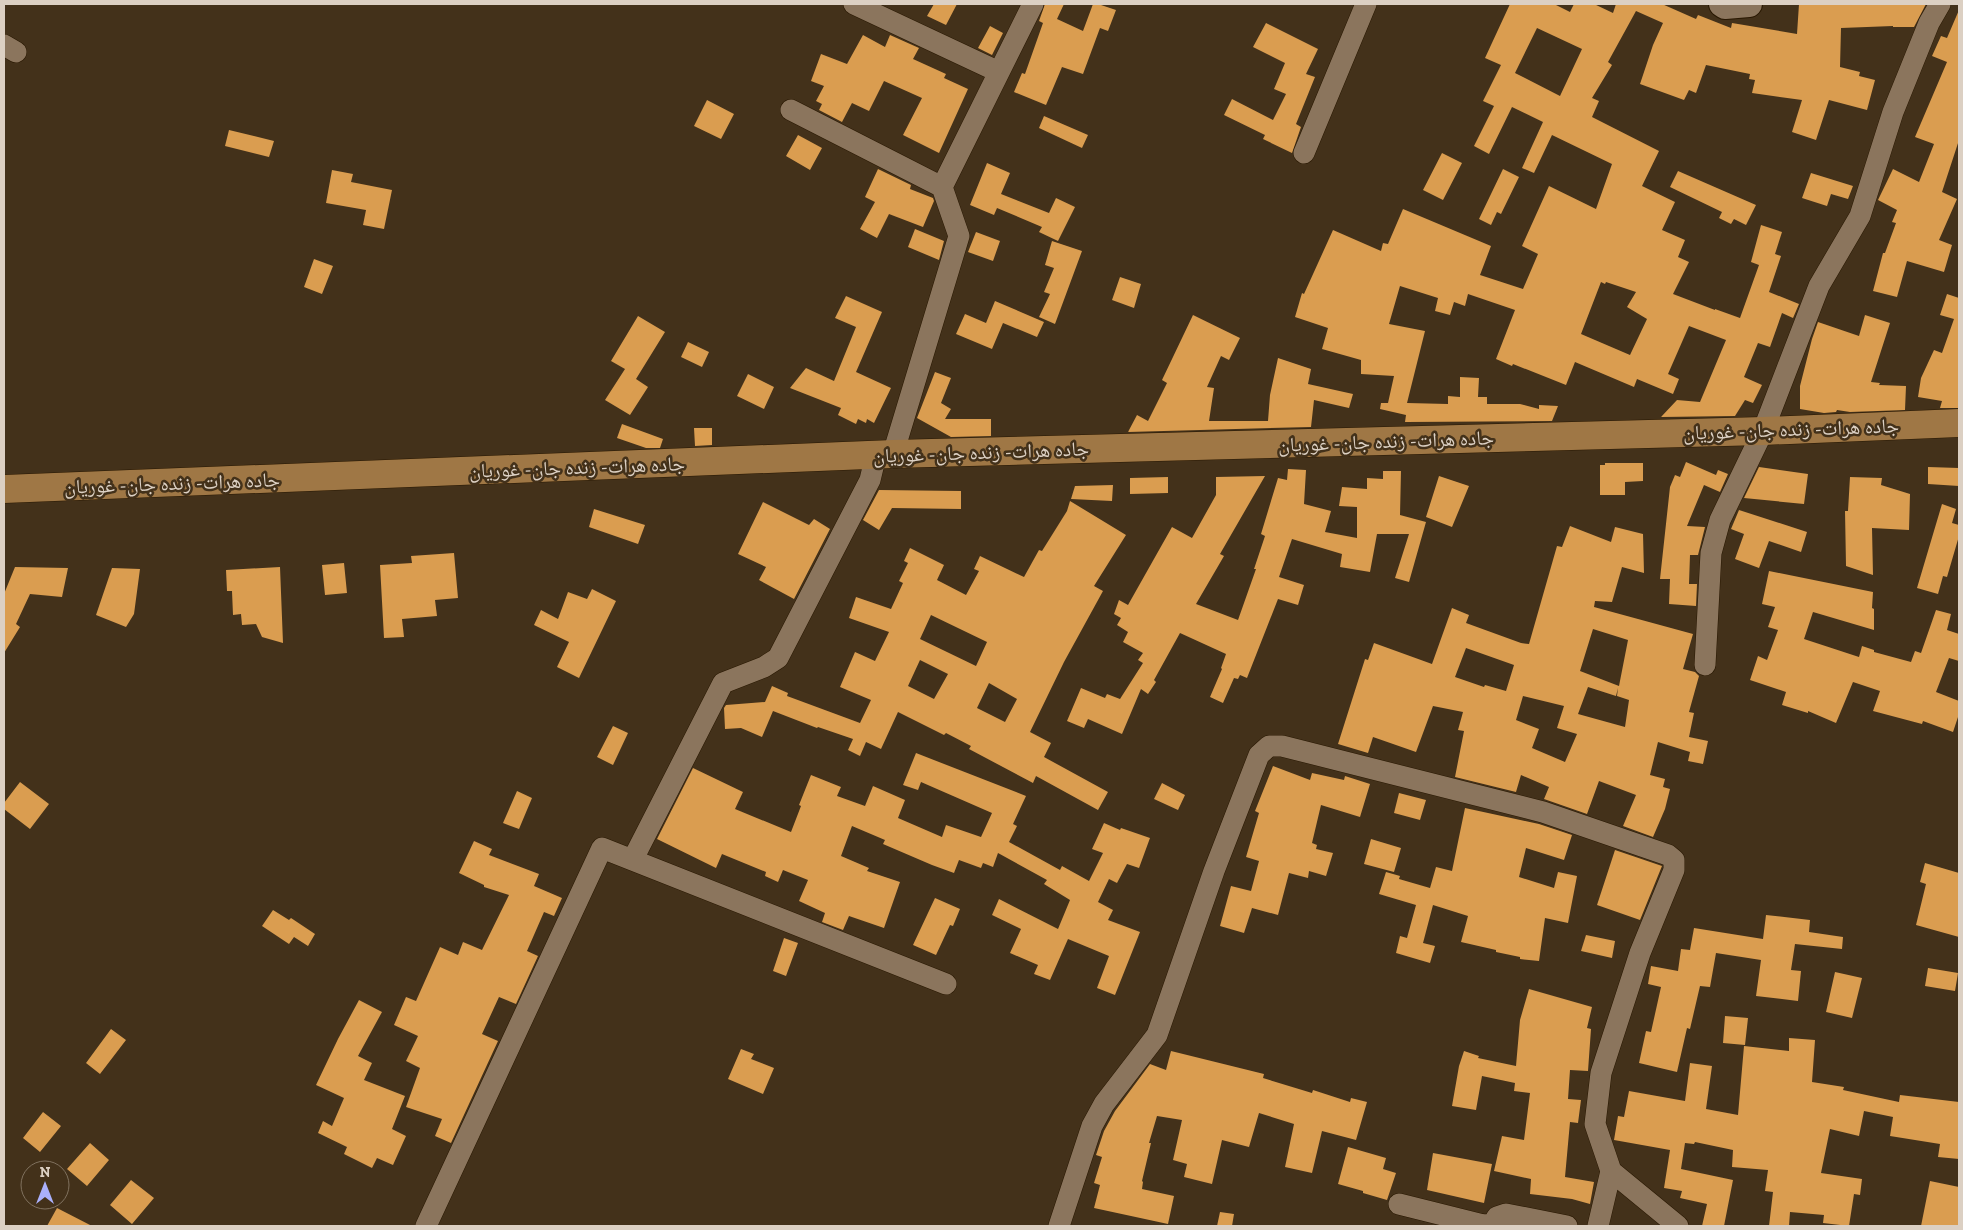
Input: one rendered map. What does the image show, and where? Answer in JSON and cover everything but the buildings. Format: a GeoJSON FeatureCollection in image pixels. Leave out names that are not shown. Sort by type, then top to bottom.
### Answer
{"type":"FeatureCollection","features":[{"type":"Feature","properties":{"kind":"main road","name":"جاده هرات- زنده جان- غوریان"},"geometry":{"type":"LineString","coordinates":[[4,490],[884,454],[1764,431],[1959,423]]}},
{"type":"Feature","properties":{"kind":"street"},"geometry":{"type":"LineString","coordinates":[[854,4],[1000,72]]}},
{"type":"Feature","properties":{"kind":"street"},"geometry":{"type":"LineString","coordinates":[[942,187],[1033,4]]}},
{"type":"Feature","properties":{"kind":"street"},"geometry":{"type":"LineString","coordinates":[[1304,152],[1366,4]]}},
{"type":"Feature","properties":{"kind":"street"},"geometry":{"type":"LineString","coordinates":[[1722,4],[1725,6],[1749,4]]}},
{"type":"Feature","properties":{"kind":"street"},"geometry":{"type":"LineString","coordinates":[[1705,665],[1711,553],[1720,520],[1764,431],[1819,286],[1860,216],[1893,112],[1929,23],[1940,4]]}},
{"type":"Feature","properties":{"kind":"street"},"geometry":{"type":"LineString","coordinates":[[633,859],[723,683],[764,667],[778,658],[884,454],[959,236],[942,187],[791,110]]}},
{"type":"Feature","properties":{"kind":"street"},"geometry":{"type":"LineString","coordinates":[[1059,1226],[1092,1126],[1104,1104],[1157,1035],[1224,844],[1259,755],[1269,746],[1282,746],[1543,812],[1668,855],[1674,860],[1674,870],[1640,952],[1601,1073],[1595,1124],[1611,1171],[1678,1226]]}},
{"type":"Feature","properties":{"kind":"street"},"geometry":{"type":"LineString","coordinates":[[426,1226],[602,848],[946,984]]}},
{"type":"Feature","properties":{"kind":"street"},"geometry":{"type":"LineString","coordinates":[[1598,1226],[1611,1171]]}},
{"type":"Feature","properties":{"kind":"street"},"geometry":{"type":"LineString","coordinates":[[1399,1204],[1483,1225],[1494,1224],[1497,1217],[1506,1214],[1567,1226]]}}]}
